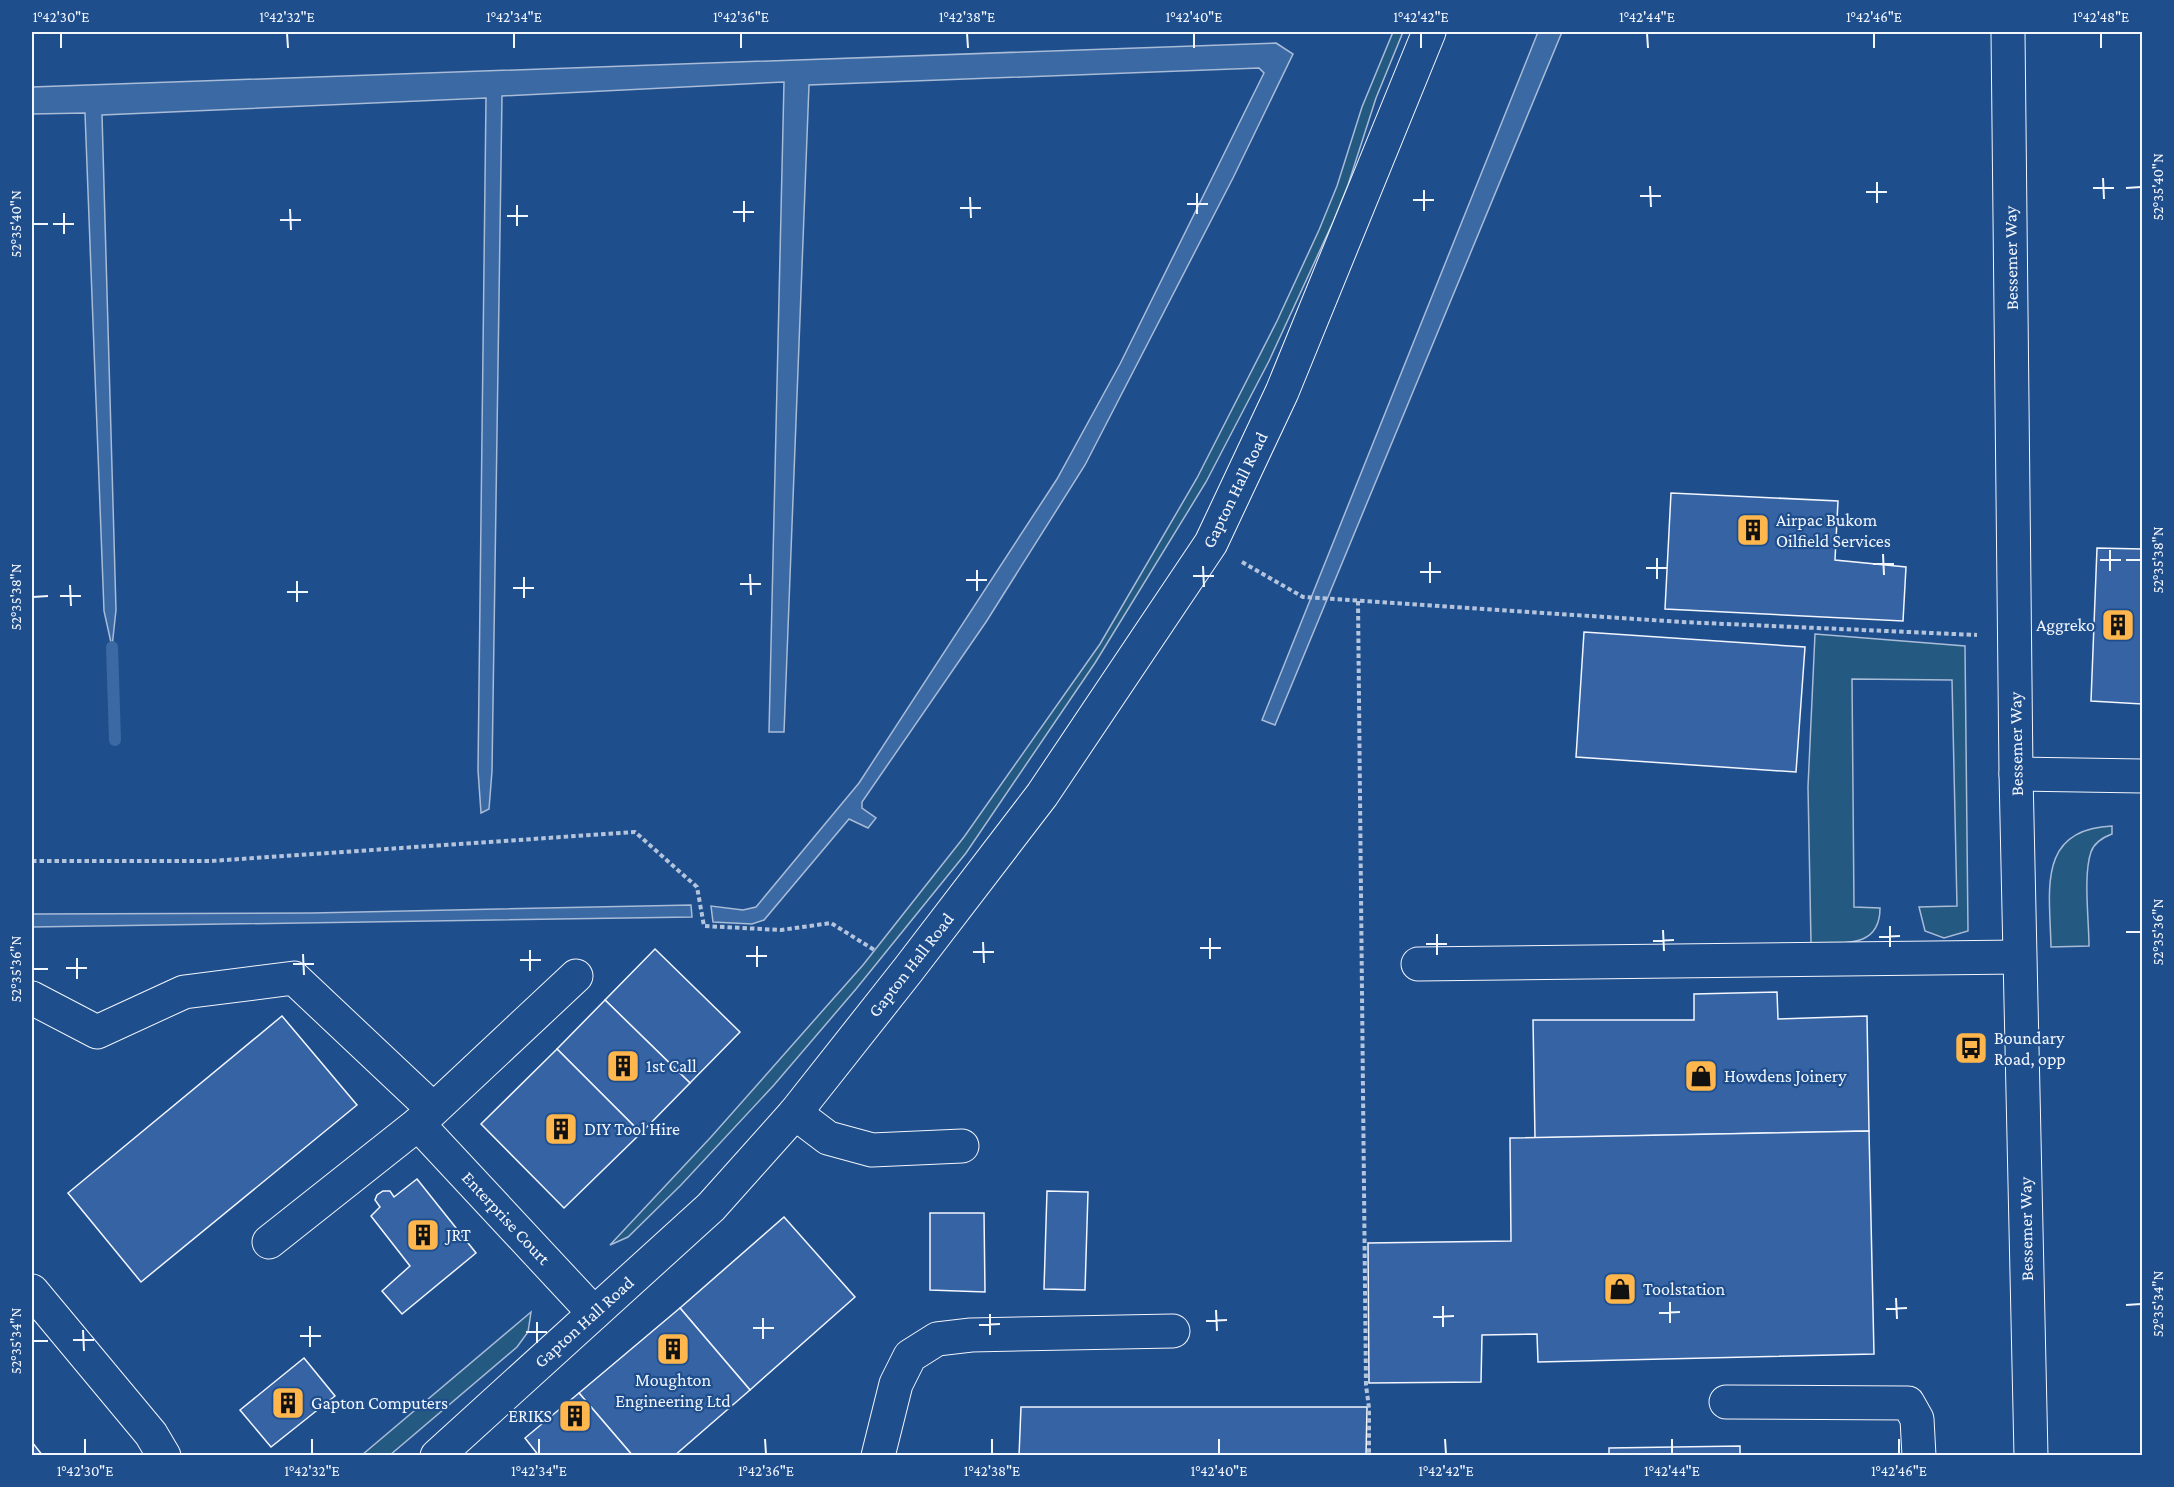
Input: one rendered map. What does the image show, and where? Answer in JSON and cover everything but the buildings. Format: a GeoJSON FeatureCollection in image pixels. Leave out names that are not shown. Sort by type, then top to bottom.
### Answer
{"type":"FeatureCollection","features":[{"type":"Feature","properties":{"kind":"street","name":"Gapton Hall Road"},"geometry":{"type":"LineString","coordinates":[[437,1455],[711,1207],[795,1113],[1042,795],[1211,543],[1282,392],[1429,32]]}},
{"type":"Feature","properties":{"kind":"street","name":"Bessemer Way"},"geometry":{"type":"LineString","coordinates":[[2008,32],[2016,774],[2031,1455]]}},
{"type":"Feature","properties":{"kind":"street"},"geometry":{"type":"LineString","coordinates":[[2016,774],[2142,776]]}},
{"type":"Feature","properties":{"kind":"street"},"geometry":{"type":"LineString","coordinates":[[1418,964],[2019,957]]}},
{"type":"Feature","properties":{"kind":"street"},"geometry":{"type":"LineString","coordinates":[[269,1242],[426,1116],[576,976]]}},
{"type":"Feature","properties":{"kind":"street","name":"Enterprise Court"},"geometry":{"type":"LineString","coordinates":[[32,998],[97,1032],[184,992],[294,978],[426,1116],[594,1313]]}},
{"type":"Feature","properties":{"kind":"street"},"geometry":{"type":"LineString","coordinates":[[795,1113],[828,1138],[872,1150],[962,1146]]}},
{"type":"Feature","properties":{"kind":"street"},"geometry":{"type":"LineString","coordinates":[[32,1291],[151,1434],[164,1455]]}},
{"type":"Feature","properties":{"kind":"street"},"geometry":{"type":"LineString","coordinates":[[878,1455],[896,1384],[910,1356],[936,1339],[971,1335],[1173,1331]]}},
{"type":"Feature","properties":{"kind":"street"},"geometry":{"type":"LineString","coordinates":[[1726,1402],[1908,1403],[1917,1419],[1919,1455]]}},
{"type":"Feature","properties":{"kind":"path"},"geometry":{"type":"LineString","coordinates":[[1211,543],[1303,597],[1681,622],[2015,636]]}},
{"type":"Feature","properties":{"kind":"path"},"geometry":{"type":"LineString","coordinates":[[1358,601],[1366,1385],[1370,1408],[1369,1455]]}},
{"type":"Feature","properties":{"kind":"path"},"geometry":{"type":"LineString","coordinates":[[32,861],[211,861],[635,832],[697,887],[704,927],[781,930],[831,923],[908,970]]}},
{"type":"Feature","properties":{"kind":"shaded area"},"geometry":{"type":"Polygon","coordinates":[[[1393,32],[1403,32],[1376,98],[1348,185],[1269,361],[1206,482],[1095,663],[966,853],[856,989],[774,1085],[681,1185],[628,1237],[610,1245],[711,1137],[863,965],[964,837],[1100,644],[1197,478],[1277,321],[1337,186],[1362,107],[1393,32]]]}},
{"type":"Feature","properties":{"kind":"shaded area"},"geometry":{"type":"Polygon","coordinates":[[[1538,32],[1562,32],[1275,725],[1262,720],[1538,32]]]}},
{"type":"Feature","properties":{"kind":"shaded area"},"geometry":{"type":"Polygon","coordinates":[[[1276,43],[1293,54],[1233,178],[1085,465],[986,622],[862,802],[862,808],[876,818],[868,828],[849,819],[764,920],[752,924],[713,922],[711,906],[743,910],[756,907],[859,783],[1057,479],[1120,364],[1264,73],[1259,68],[809,85],[784,732],[769,732],[784,82],[502,96],[492,771],[489,809],[481,813],[478,770],[486,98],[102,115],[116,610],[112,647],[104,611],[85,113],[32,114],[32,87],[1276,43]]]}},
{"type":"Feature","properties":{"kind":"shaded area"},"geometry":{"type":"Polygon","coordinates":[[[1815,634],[1965,646],[1968,931],[1944,938],[1925,931],[1919,907],[1957,906],[1952,680],[1852,679],[1854,907],[1880,908],[1878,922],[1873,931],[1857,941],[1811,943],[1808,787],[1815,634]]]}},
{"type":"Feature","properties":{"kind":"shaded area"},"geometry":{"type":"Polygon","coordinates":[[[2112,826],[2112,834],[2094,846],[2089,862],[2087,885],[2089,946],[2051,947],[2050,885],[2059,851],[2070,838],[2088,830],[2112,826]]]}},
{"type":"Feature","properties":{"kind":"shaded area"},"geometry":{"type":"Polygon","coordinates":[[[691,905],[692,917],[32,927],[32,914],[312,913],[691,905]]]}},
{"type":"Feature","properties":{"kind":"shaded area"},"geometry":{"type":"Polygon","coordinates":[[[531,1312],[528,1332],[517,1347],[390,1455],[362,1455],[531,1312]]]}},
{"type":"Feature","properties":{"kind":"waterway"},"geometry":{"type":"LineString","coordinates":[[112,647],[115,740]]}},
{"type":"Feature","properties":{"kind":"place","name":"Airpac Bukom Oilfield Services"},"geometry":{"type":"Point","coordinates":[1753,530]}},
{"type":"Feature","properties":{"kind":"place","name":"Aggreko"},"geometry":{"type":"Point","coordinates":[2118,625]}},
{"type":"Feature","properties":{"kind":"place","name":"Boundary Road, opp"},"geometry":{"type":"Point","coordinates":[1971,1048]}},
{"type":"Feature","properties":{"kind":"place","name":"1st Call"},"geometry":{"type":"Point","coordinates":[623,1066]}},
{"type":"Feature","properties":{"kind":"place","name":"Howdens Joinery"},"geometry":{"type":"Point","coordinates":[1701,1076]}},
{"type":"Feature","properties":{"kind":"place","name":"DIY Tool Hire"},"geometry":{"type":"Point","coordinates":[561,1129]}},
{"type":"Feature","properties":{"kind":"place","name":"JRT"},"geometry":{"type":"Point","coordinates":[423,1235]}},
{"type":"Feature","properties":{"kind":"place","name":"Toolstation"},"geometry":{"type":"Point","coordinates":[1620,1289]}},
{"type":"Feature","properties":{"kind":"place","name":"Moughton Engineering Ltd"},"geometry":{"type":"Point","coordinates":[673,1349]}},
{"type":"Feature","properties":{"kind":"place","name":"Gapton Computers"},"geometry":{"type":"Point","coordinates":[288,1403]}},
{"type":"Feature","properties":{"kind":"place","name":"ERIKS"},"geometry":{"type":"Point","coordinates":[575,1416]}}]}
